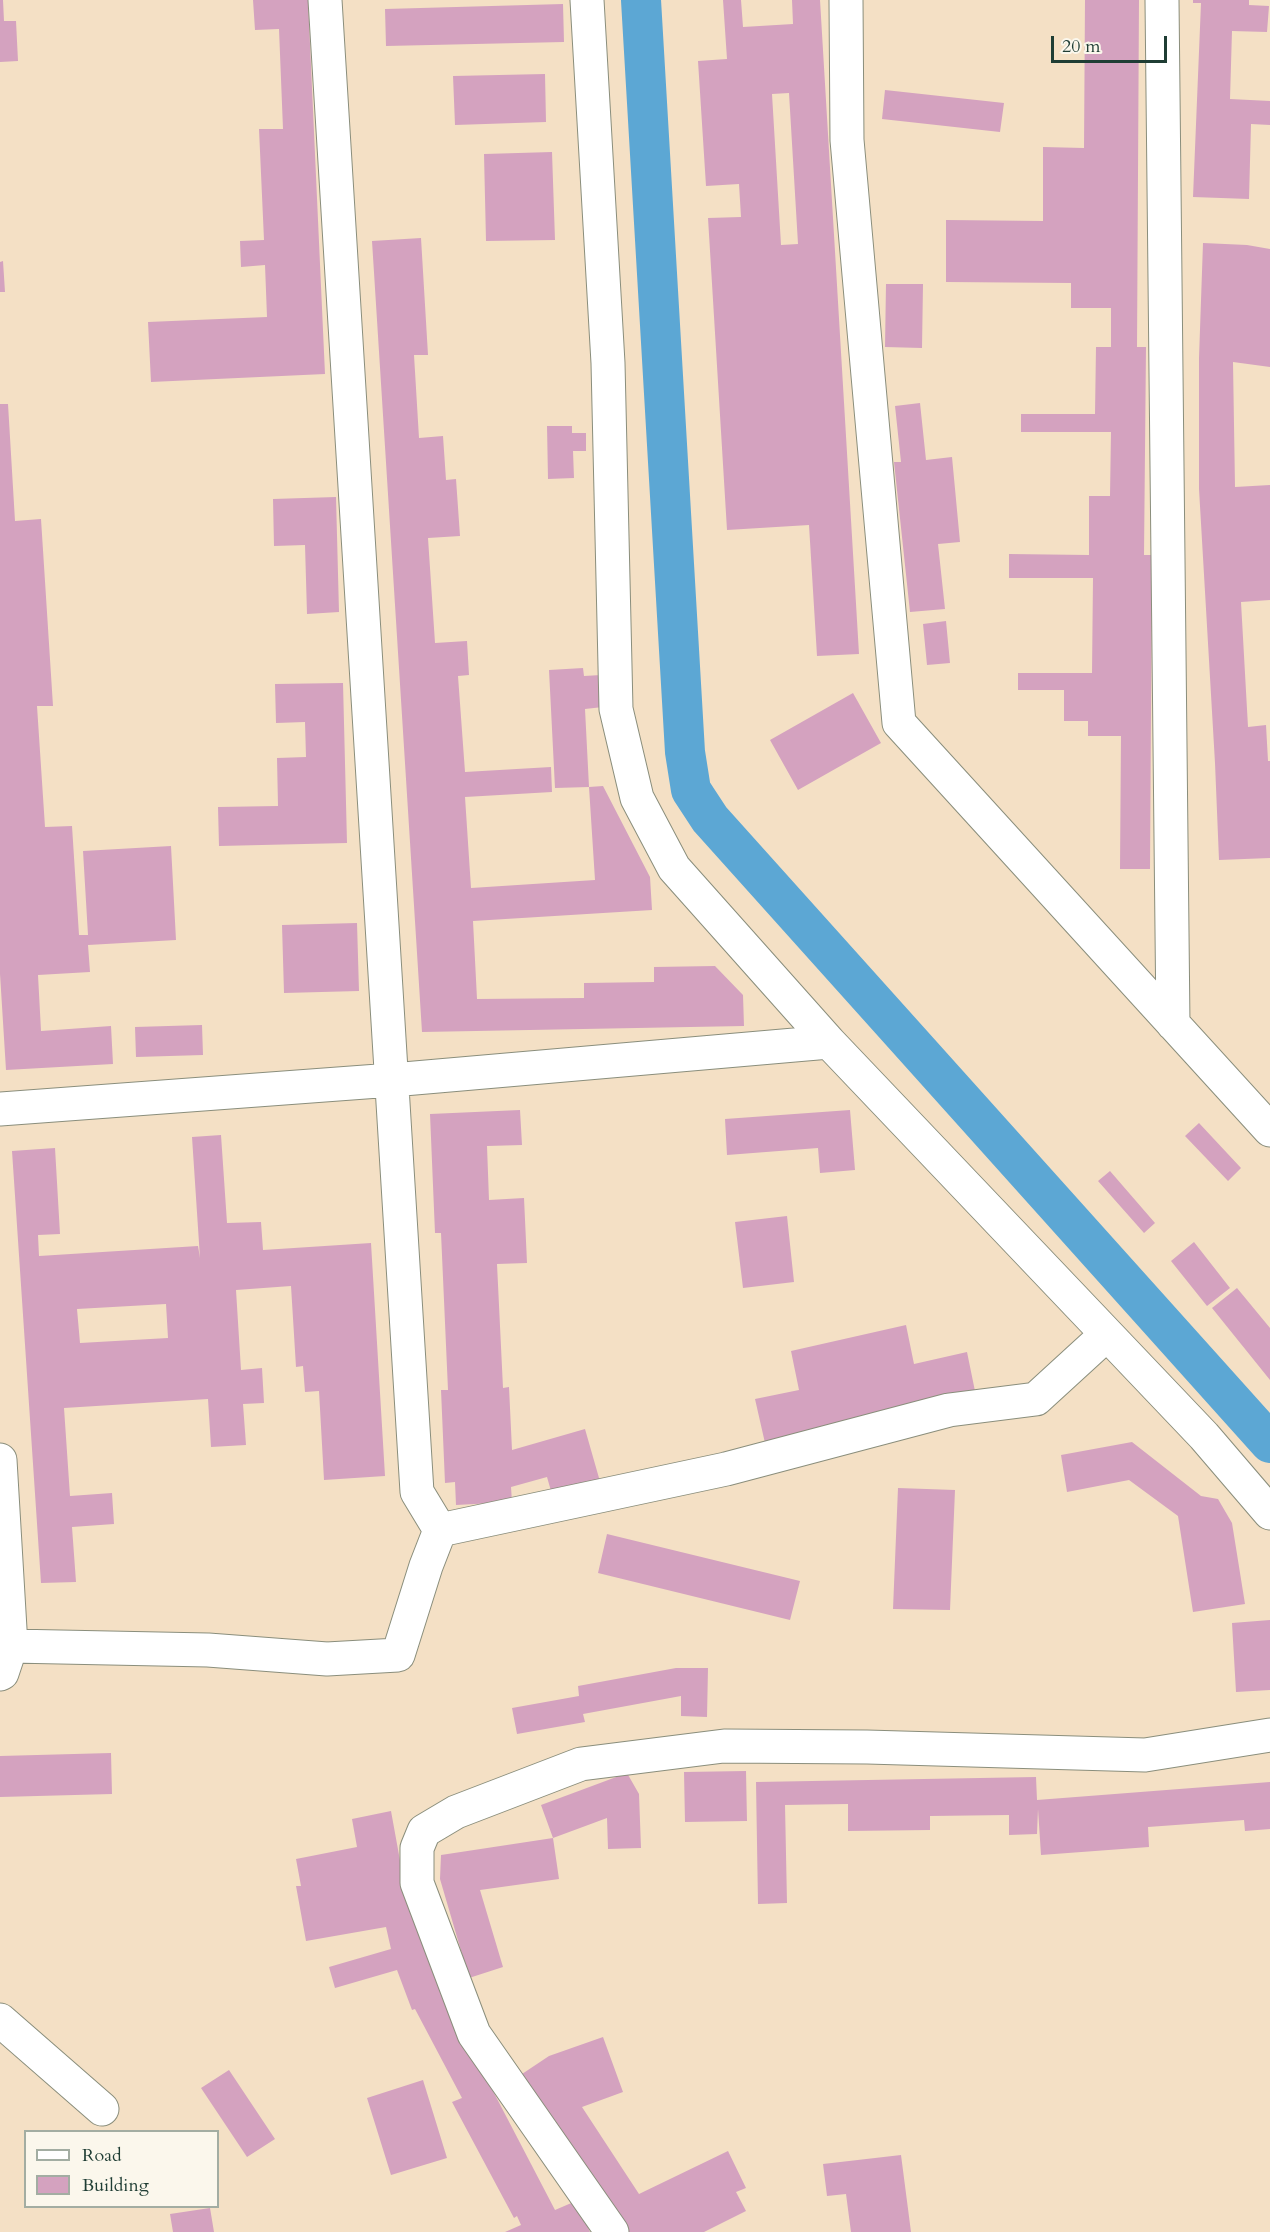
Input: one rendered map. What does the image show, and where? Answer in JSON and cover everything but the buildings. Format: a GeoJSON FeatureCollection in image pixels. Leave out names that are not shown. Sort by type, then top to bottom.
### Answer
{"type":"FeatureCollection","features":[{"type":"Feature","properties":{"kind":"street"},"geometry":{"type":"LineString","coordinates":[[325,0],[417,1492],[440,1530]]}},
{"type":"Feature","properties":{"kind":"street"},"geometry":{"type":"LineString","coordinates":[[587,0],[608,363],[616,709],[637,798],[674,868],[829,1042],[1204,1436],[1270,1513]]}},
{"type":"Feature","properties":{"kind":"street"},"geometry":{"type":"LineString","coordinates":[[846,0],[847,140],[899,723],[1270,1130]]}},
{"type":"Feature","properties":{"kind":"street"},"geometry":{"type":"LineString","coordinates":[[1162,0],[1173,1024]]}},
{"type":"Feature","properties":{"kind":"street"},"geometry":{"type":"LineString","coordinates":[[0,1109],[392,1080],[829,1042]]}},
{"type":"Feature","properties":{"kind":"street"},"geometry":{"type":"LineString","coordinates":[[440,1530],[726,1469],[949,1410],[1036,1399],[1107,1334]]}},
{"type":"Feature","properties":{"kind":"street"},"geometry":{"type":"LineString","coordinates":[[0,1460],[5,1660],[208,1650],[327,1659],[398,1655],[426,1566],[440,1530]]}},
{"type":"Feature","properties":{"kind":"street"},"geometry":{"type":"LineString","coordinates":[[612,2232],[474,2034],[417,1882],[417,1848],[424,1831],[456,1812],[581,1764],[724,1746],[867,1747],[1145,1755],[1270,1735]]}},
{"type":"Feature","properties":{"kind":"street"},"geometry":{"type":"LineString","coordinates":[[0,2020],[102,2109]]}},
{"type":"Feature","properties":{"kind":"waterway"},"geometry":{"type":"LineString","coordinates":[[641,0],[685,752],[691,790],[710,819],[1270,1443]]}}]}
